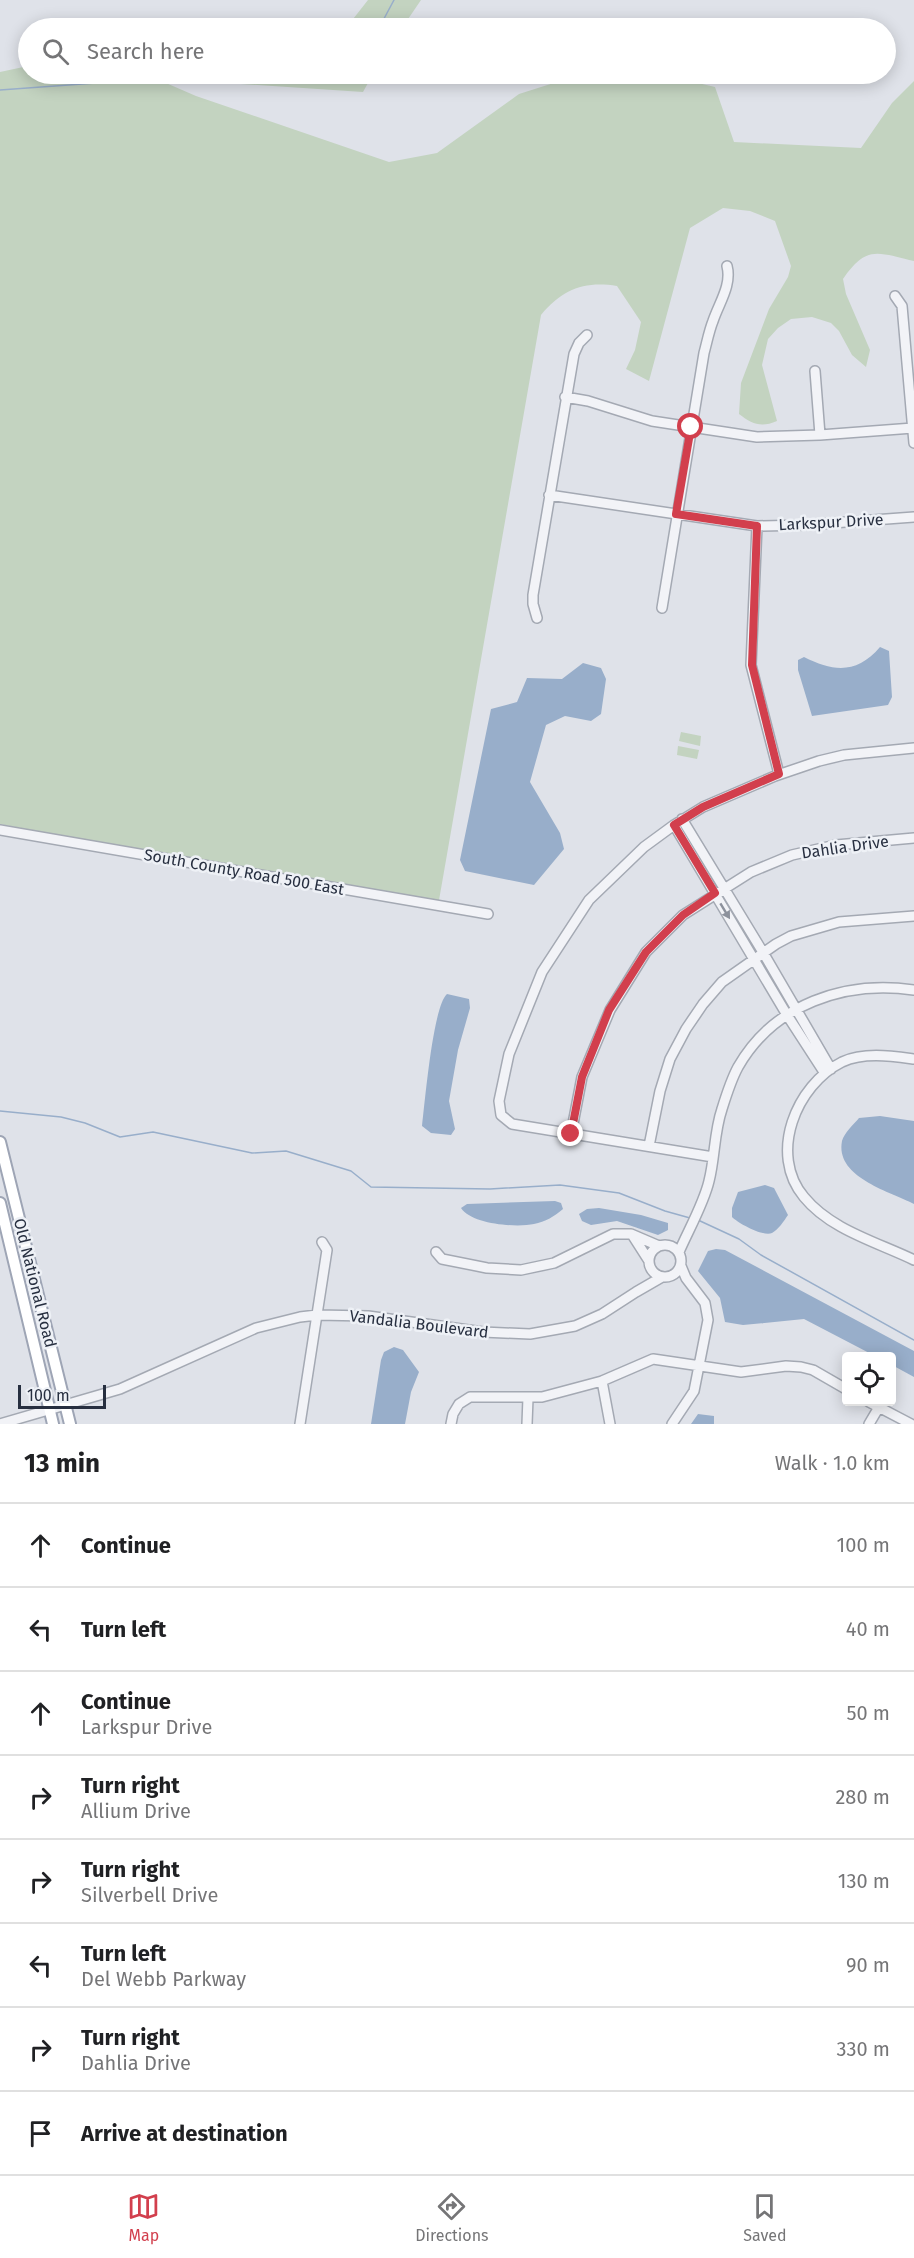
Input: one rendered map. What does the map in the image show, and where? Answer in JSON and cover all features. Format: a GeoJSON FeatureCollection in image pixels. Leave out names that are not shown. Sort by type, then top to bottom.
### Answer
{"type":"FeatureCollection","features":[{"type":"Feature","properties":{"kind":"main road","name":"Old National Road"},"geometry":{"type":"LineString","coordinates":[[0,1142],[69,1424]]}},
{"type":"Feature","properties":{"kind":"main road","name":"Old National Road"},"geometry":{"type":"LineString","coordinates":[[0,1203],[54,1424]]}},
{"type":"Feature","properties":{"kind":"street"},"geometry":{"type":"LineString","coordinates":[[662,608],[707,340],[728,285],[728,266]]}},
{"type":"Feature","properties":{"kind":"street"},"geometry":{"type":"LineString","coordinates":[[895,296],[902,306],[914,443]]}},
{"type":"Feature","properties":{"kind":"street"},"geometry":{"type":"LineString","coordinates":[[537,618],[532,595],[566,397],[574,354],[579,342],[587,335]]}},
{"type":"Feature","properties":{"kind":"street"},"geometry":{"type":"LineString","coordinates":[[815,371],[820,435]]}},
{"type":"Feature","properties":{"kind":"street"},"geometry":{"type":"LineString","coordinates":[[566,397],[588,401],[652,421],[765,437],[913,428]]}},
{"type":"Feature","properties":{"kind":"street","name":"Larkspur Drive"},"geometry":{"type":"LineString","coordinates":[[549,495],[757,526],[914,517]]}},
{"type":"Feature","properties":{"kind":"street"},"geometry":{"type":"LineString","coordinates":[[757,526],[752,665],[779,774]]}},
{"type":"Feature","properties":{"kind":"street"},"geometry":{"type":"LineString","coordinates":[[713,1157],[512,1124],[501,1114],[499,1101],[509,1054],[542,972],[589,900],[644,847],[678,822],[703,807],[779,774],[819,760],[844,755],[914,748]]}},
{"type":"Feature","properties":{"kind":"street"},"geometry":{"type":"LineString","coordinates":[[678,822],[787,1015],[828,1070]]}},
{"type":"Feature","properties":{"kind":"street","name":"South County Road 500 East"},"geometry":{"type":"LineString","coordinates":[[0,830],[488,914]]}},
{"type":"Feature","properties":{"kind":"street","name":"Dahlia Drive"},"geometry":{"type":"LineString","coordinates":[[571,1134],[582,1077],[609,1010],[646,952],[683,915],[770,862],[836,845],[914,838]]}},
{"type":"Feature","properties":{"kind":"street"},"geometry":{"type":"LineString","coordinates":[[719,891],[764,954],[828,1070]]}},
{"type":"Feature","properties":{"kind":"street"},"geometry":{"type":"LineString","coordinates":[[649,1146],[666,1070],[686,1029],[722,982],[791,936],[839,922],[914,916]]}},
{"type":"Feature","properties":{"kind":"street"},"geometry":{"type":"LineString","coordinates":[[672,1424],[694,1391],[708,1320],[705,1303],[686,1278],[679,1252],[709,1183],[721,1112],[738,1067],[762,1036],[787,1015],[826,994],[873,986],[914,990]]}},
{"type":"Feature","properties":{"kind":"street"},"geometry":{"type":"LineString","coordinates":[[914,1059],[863,1056],[850,1059],[828,1070],[804,1095],[793,1116],[787,1144],[789,1169],[802,1195],[819,1213],[845,1228],[914,1260]]}},
{"type":"Feature","properties":{"kind":"street"},"geometry":{"type":"LineString","coordinates":[[436,1252],[442,1259],[464,1264],[521,1270],[562,1260],[607,1236],[631,1234],[662,1246],[670,1246],[679,1252]]}},
{"type":"Feature","properties":{"kind":"street"},"geometry":{"type":"LineString","coordinates":[[631,1234],[657,1276],[673,1276],[693,1287]]}},
{"type":"Feature","properties":{"kind":"street"},"geometry":{"type":"LineString","coordinates":[[650,1264],[652,1252],[686,1235]]}},
{"type":"Feature","properties":{"kind":"street"},"geometry":{"type":"LineString","coordinates":[[300,1424],[327,1250],[322,1242]]}},
{"type":"Feature","properties":{"kind":"street","name":"Vandalia Boulevard"},"geometry":{"type":"LineString","coordinates":[[636,1292],[650,1264]]}},
{"type":"Feature","properties":{"kind":"street"},"geometry":{"type":"LineString","coordinates":[[673,1276],[681,1266]]}},
{"type":"Feature","properties":{"kind":"street","name":"Vandalia Boulevard"},"geometry":{"type":"LineString","coordinates":[[0,1424],[120,1389],[256,1328],[317,1315],[368,1316],[483,1332],[530,1334],[575,1326],[602,1314],[662,1277]]}},
{"type":"Feature","properties":{"kind":"street"},"geometry":{"type":"LineString","coordinates":[[451,1424],[453,1414],[459,1404],[470,1397],[542,1397],[602,1381],[653,1359],[741,1372],[801,1367],[813,1370],[842,1387]]}},
{"type":"Feature","properties":{"kind":"street"},"geometry":{"type":"LineString","coordinates":[[602,1381],[610,1424]]}},
{"type":"Feature","properties":{"kind":"street"},"geometry":{"type":"LineString","coordinates":[[527,1424],[528,1398]]}},
{"type":"Feature","properties":{"kind":"street"},"geometry":{"type":"LineString","coordinates":[[869,1424],[879,1407],[911,1424]]}},
{"type":"Feature","properties":{"kind":"green space"},"geometry":{"type":"Polygon","coordinates":[[[368,0],[421,0],[409,18],[354,18],[368,0]]]}},
{"type":"Feature","properties":{"kind":"green space"},"geometry":{"type":"Polygon","coordinates":[[[18,68],[18,84],[168,84],[196,96],[389,162],[437,153],[519,94],[551,84],[702,84],[715,87],[734,142],[861,148],[892,103],[914,81],[914,261],[874,254],[859,260],[843,279],[846,294],[870,350],[866,367],[852,355],[839,331],[831,323],[812,317],[791,319],[768,339],[762,365],[777,421],[757,424],[739,414],[741,383],[769,309],[788,277],[791,266],[775,221],[750,211],[723,208],[690,228],[649,381],[626,369],[635,350],[641,322],[617,286],[594,285],[575,289],[558,299],[541,315],[438,906],[0,824],[0,72],[18,68]]]}},
{"type":"Feature","properties":{"kind":"green space"},"geometry":{"type":"Polygon","coordinates":[[[241,84],[367,84],[363,92],[241,84]]]}},
{"type":"Feature","properties":{"kind":"green space"},"geometry":{"type":"Polygon","coordinates":[[[681,732],[701,736],[700,746],[679,741],[681,732]]]}},
{"type":"Feature","properties":{"kind":"green space"},"geometry":{"type":"Polygon","coordinates":[[[678,746],[699,750],[697,759],[677,755],[678,746]]]}},
{"type":"Feature","properties":{"kind":"water"},"geometry":{"type":"Polygon","coordinates":[[[880,647],[889,651],[892,697],[888,705],[812,716],[798,670],[798,660],[804,657],[825,666],[845,668],[863,662],[880,647]]]}},
{"type":"Feature","properties":{"kind":"water"},"geometry":{"type":"Polygon","coordinates":[[[583,663],[601,668],[606,679],[601,714],[591,721],[565,716],[546,725],[530,782],[560,833],[564,849],[534,885],[465,871],[460,860],[491,709],[517,702],[527,678],[562,679],[583,663]]]}},
{"type":"Feature","properties":{"kind":"water"},"geometry":{"type":"Polygon","coordinates":[[[447,994],[469,999],[470,1008],[458,1050],[449,1101],[455,1129],[451,1135],[431,1133],[422,1126],[434,1035],[442,1002],[447,994]]]}},
{"type":"Feature","properties":{"kind":"water"},"geometry":{"type":"Polygon","coordinates":[[[880,1116],[914,1121],[914,1204],[866,1181],[847,1164],[842,1154],[843,1138],[859,1118],[880,1116]]]}},
{"type":"Feature","properties":{"kind":"water"},"geometry":{"type":"Polygon","coordinates":[[[765,1185],[774,1188],[788,1215],[776,1230],[768,1234],[751,1229],[732,1217],[732,1208],[738,1192],[765,1185]]]}},
{"type":"Feature","properties":{"kind":"water"},"geometry":{"type":"Polygon","coordinates":[[[555,1201],[561,1203],[563,1209],[546,1220],[526,1225],[494,1224],[474,1218],[461,1208],[467,1204],[555,1201]]]}},
{"type":"Feature","properties":{"kind":"water"},"geometry":{"type":"Polygon","coordinates":[[[599,1208],[641,1215],[668,1223],[668,1230],[658,1235],[617,1221],[591,1225],[582,1221],[579,1214],[587,1209],[599,1208]]]}},
{"type":"Feature","properties":{"kind":"water"},"geometry":{"type":"Polygon","coordinates":[[[725,1250],[914,1351],[914,1377],[896,1367],[896,1352],[867,1352],[804,1319],[743,1325],[725,1322],[720,1298],[698,1271],[708,1251],[725,1250]]]}},
{"type":"Feature","properties":{"kind":"water"},"geometry":{"type":"Polygon","coordinates":[[[394,1347],[403,1350],[419,1372],[411,1392],[405,1424],[371,1424],[381,1360],[384,1352],[394,1347]]]}},
{"type":"Feature","properties":{"kind":"water"},"geometry":{"type":"Polygon","coordinates":[[[698,1414],[714,1416],[714,1424],[691,1424],[698,1414]]]}},
{"type":"Feature","properties":{"kind":"waterway"},"geometry":{"type":"LineString","coordinates":[[384,18],[394,0]]}},
{"type":"Feature","properties":{"kind":"waterway"},"geometry":{"type":"LineString","coordinates":[[0,90],[82,84]]}},
{"type":"Feature","properties":{"kind":"waterway"},"geometry":{"type":"LineString","coordinates":[[0,1111],[61,1117],[85,1123],[120,1137],[153,1132],[252,1153],[286,1151],[351,1171],[371,1187],[490,1189],[560,1185],[619,1193],[690,1218]]}},
{"type":"Feature","properties":{"kind":"waterway"},"geometry":{"type":"LineString","coordinates":[[698,1220],[739,1239],[761,1255],[914,1340]]}},
{"type":"Feature","properties":{"kind":"route"},"geometry":{"type":"LineString","coordinates":[[571,1134],[582,1077],[609,1010],[646,952],[683,915],[715,893],[674,825],[703,807],[779,774],[752,665],[757,526],[676,514],[691,427]]}}]}
